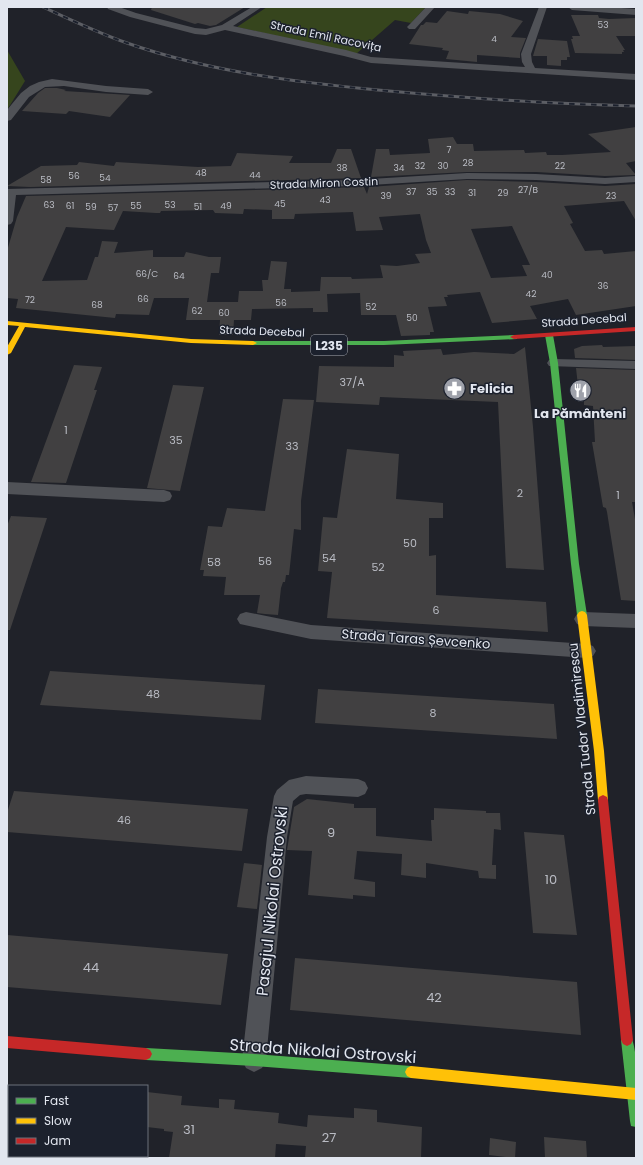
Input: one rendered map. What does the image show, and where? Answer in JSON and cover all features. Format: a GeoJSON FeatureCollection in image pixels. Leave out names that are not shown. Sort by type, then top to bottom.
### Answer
{"type":"FeatureCollection","features":[{"type":"Feature","properties":{"kind":"street","name":"Strada Emil Racovița"},"geometry":{"type":"LineString","coordinates":[[111,7],[133,15],[196,31],[206,32],[225,28],[346,53],[372,60],[636,77]]}},
{"type":"Feature","properties":{"kind":"street"},"geometry":{"type":"LineString","coordinates":[[225,28],[258,7]]}},
{"type":"Feature","properties":{"kind":"street"},"geometry":{"type":"LineString","coordinates":[[412,27],[430,7]]}},
{"type":"Feature","properties":{"kind":"street"},"geometry":{"type":"LineString","coordinates":[[532,70],[527,62],[526,54],[543,7]]}},
{"type":"Feature","properties":{"kind":"street"},"geometry":{"type":"LineString","coordinates":[[572,7],[636,12]]}},
{"type":"Feature","properties":{"kind":"street"},"geometry":{"type":"LineString","coordinates":[[7,118],[17,102],[26,93],[37,86],[48,82],[67,82],[92,87],[148,92]]}},
{"type":"Feature","properties":{"kind":"street","name":"Strada Miron Costin"},"geometry":{"type":"LineString","coordinates":[[7,221],[9,192],[354,183],[467,176],[536,177],[605,181],[636,179]]}},
{"type":"Feature","properties":{"kind":"street","name":"Strada Decebal"},"geometry":{"type":"LineString","coordinates":[[7,323],[191,341],[316,345],[417,343],[636,329]]}},
{"type":"Feature","properties":{"kind":"street"},"geometry":{"type":"LineString","coordinates":[[7,353],[23,325]]}},
{"type":"Feature","properties":{"kind":"street","name":"Strada Tudor Vladimirescu"},"geometry":{"type":"LineString","coordinates":[[549,335],[554,363],[575,564],[584,619],[599,751],[608,857],[636,1121]]}},
{"type":"Feature","properties":{"kind":"street"},"geometry":{"type":"LineString","coordinates":[[554,363],[636,365]]}},
{"type":"Feature","properties":{"kind":"street"},"geometry":{"type":"LineString","coordinates":[[7,488],[164,496]]}},
{"type":"Feature","properties":{"kind":"street","name":"Strada Taras Șevcenko"},"geometry":{"type":"LineString","coordinates":[[246,619],[311,632],[587,651]]}},
{"type":"Feature","properties":{"kind":"street"},"geometry":{"type":"LineString","coordinates":[[584,619],[636,621]]}},
{"type":"Feature","properties":{"kind":"street","name":"Pasajul Nikolai Ostrovski"},"geometry":{"type":"LineString","coordinates":[[254,1060],[278,831],[284,796],[296,786],[306,785],[358,788]]}},
{"type":"Feature","properties":{"kind":"street","name":"Strada Nikolai Ostrovski"},"geometry":{"type":"LineString","coordinates":[[7,1042],[124,1053],[254,1060],[423,1073],[634,1094]]}},
{"type":"Feature","properties":{"kind":"green space"},"geometry":{"type":"Polygon","coordinates":[[[267,7],[426,7],[411,23],[395,20],[356,54],[237,27],[267,7]]]}},
{"type":"Feature","properties":{"kind":"green space"},"geometry":{"type":"Polygon","coordinates":[[[7,50],[25,81],[7,110],[7,50]]]}},
{"type":"Feature","properties":{"kind":"building"},"geometry":{"type":"Polygon","coordinates":[[[152,7],[245,7],[216,25],[210,26],[198,23],[195,24],[151,10],[152,7]]]}},
{"type":"Feature","properties":{"kind":"building"},"geometry":{"type":"Polygon","coordinates":[[[447,11],[468,14],[469,11],[500,14],[523,21],[511,37],[526,38],[520,53],[520,58],[477,55],[477,62],[446,59],[449,51],[442,50],[443,48],[409,44],[421,25],[426,22],[437,23],[447,11]]]}},
{"type":"Feature","properties":{"kind":"building"},"geometry":{"type":"Polygon","coordinates":[[[571,15],[598,15],[599,18],[609,19],[636,18],[636,36],[616,36],[625,50],[623,50],[624,52],[622,52],[622,54],[575,53],[571,39],[573,39],[572,36],[580,36],[571,15]]]}},
{"type":"Feature","properties":{"kind":"building"},"geometry":{"type":"Polygon","coordinates":[[[538,39],[567,41],[570,57],[567,57],[567,60],[561,60],[561,66],[547,65],[547,56],[533,56],[538,39]]]}},
{"type":"Feature","properties":{"kind":"building"},"geometry":{"type":"Polygon","coordinates":[[[45,88],[66,90],[64,91],[130,95],[110,117],[69,111],[66,114],[22,111],[38,93],[45,88]]]}},
{"type":"Feature","properties":{"kind":"building"},"geometry":{"type":"Polygon","coordinates":[[[636,127],[636,161],[626,163],[636,175],[605,176],[536,172],[467,172],[371,177],[376,149],[389,149],[390,155],[430,153],[428,139],[453,137],[457,144],[473,144],[474,151],[524,150],[525,153],[546,152],[547,155],[562,155],[611,152],[588,134],[636,127]]]}},
{"type":"Feature","properties":{"kind":"building"},"geometry":{"type":"Polygon","coordinates":[[[337,149],[351,149],[361,178],[30,187],[7,186],[41,166],[77,165],[79,162],[114,166],[116,162],[198,167],[231,166],[237,153],[293,156],[289,163],[331,163],[337,149]]]}},
{"type":"Feature","properties":{"kind":"building"},"geometry":{"type":"Polygon","coordinates":[[[467,180],[605,186],[636,184],[636,221],[624,201],[564,206],[573,223],[570,224],[585,251],[602,250],[604,254],[636,251],[636,306],[576,315],[568,299],[530,306],[537,319],[492,323],[480,292],[447,295],[448,297],[444,297],[447,306],[428,307],[434,332],[430,332],[430,335],[401,336],[396,315],[361,315],[360,293],[327,294],[328,312],[313,312],[313,308],[252,309],[251,320],[234,320],[233,335],[219,335],[220,320],[186,320],[189,298],[154,298],[149,315],[116,314],[115,318],[16,308],[18,299],[7,298],[7,251],[17,217],[26,196],[364,187],[367,194],[369,187],[467,180]],[[244,209],[243,214],[215,213],[213,210],[161,211],[160,213],[123,211],[114,230],[66,227],[42,281],[87,280],[95,257],[98,257],[102,241],[118,242],[114,253],[153,250],[153,257],[184,257],[186,252],[209,257],[221,257],[219,273],[211,273],[207,302],[238,302],[239,291],[263,291],[262,280],[268,280],[271,261],[287,262],[284,289],[291,289],[291,292],[320,291],[321,277],[351,277],[352,279],[383,278],[380,265],[397,266],[420,263],[415,254],[431,253],[426,240],[420,214],[379,217],[383,230],[356,231],[353,212],[295,214],[294,219],[272,219],[272,210],[244,209]],[[512,226],[471,229],[491,278],[527,276],[522,265],[530,265],[512,226]]]}},
{"type":"Feature","properties":{"kind":"building"},"geometry":{"type":"Polygon","coordinates":[[[602,345],[603,347],[636,346],[636,360],[575,358],[574,349],[582,346],[602,345]]]}},
{"type":"Feature","properties":{"kind":"building"},"geometry":{"type":"Polygon","coordinates":[[[525,347],[544,570],[506,568],[498,402],[380,397],[379,405],[316,402],[319,366],[394,367],[394,355],[404,356],[403,351],[441,349],[443,355],[474,352],[514,354],[525,347]]]}},
{"type":"Feature","properties":{"kind":"building"},"geometry":{"type":"Polygon","coordinates":[[[74,365],[102,367],[94,390],[97,390],[66,483],[31,482],[74,365]]]}},
{"type":"Feature","properties":{"kind":"building"},"geometry":{"type":"Polygon","coordinates":[[[576,368],[636,370],[636,502],[632,502],[636,525],[636,601],[621,600],[607,512],[606,508],[603,507],[592,442],[595,442],[593,406],[584,405],[584,395],[579,395],[576,368]]]}},
{"type":"Feature","properties":{"kind":"building"},"geometry":{"type":"Polygon","coordinates":[[[173,385],[204,387],[180,491],[147,488],[173,385]]]}},
{"type":"Feature","properties":{"kind":"building"},"geometry":{"type":"Polygon","coordinates":[[[283,399],[314,400],[301,501],[301,530],[294,529],[289,575],[286,575],[285,582],[283,582],[281,588],[278,615],[257,613],[260,595],[224,595],[226,577],[203,576],[204,570],[200,570],[208,526],[222,527],[227,508],[265,511],[283,399]]]}},
{"type":"Feature","properties":{"kind":"building"},"geometry":{"type":"Polygon","coordinates":[[[347,449],[399,454],[396,499],[443,503],[443,518],[429,518],[429,556],[436,555],[436,595],[546,602],[548,632],[327,618],[332,572],[318,571],[323,517],[337,518],[347,449]]]}},
{"type":"Feature","properties":{"kind":"building"},"geometry":{"type":"Polygon","coordinates":[[[11,516],[47,518],[10,630],[7,630],[7,526],[11,516]]]}},
{"type":"Feature","properties":{"kind":"building"},"geometry":{"type":"Polygon","coordinates":[[[50,671],[265,685],[261,720],[40,705],[50,671]]]}},
{"type":"Feature","properties":{"kind":"building"},"geometry":{"type":"Polygon","coordinates":[[[318,689],[554,704],[557,739],[315,723],[318,689]]]}},
{"type":"Feature","properties":{"kind":"building"},"geometry":{"type":"Polygon","coordinates":[[[14,791],[248,809],[242,851],[7,832],[7,813],[14,791]]]}},
{"type":"Feature","properties":{"kind":"building"},"geometry":{"type":"Polygon","coordinates":[[[307,799],[354,804],[354,808],[376,808],[376,836],[432,841],[431,820],[434,820],[434,808],[500,813],[501,830],[494,829],[492,865],[496,865],[496,879],[479,878],[478,871],[426,863],[426,878],[401,875],[402,854],[357,851],[354,879],[375,882],[375,897],[353,895],[353,899],[308,895],[312,851],[287,850],[294,807],[307,799]]]}},
{"type":"Feature","properties":{"kind":"building"},"geometry":{"type":"Polygon","coordinates":[[[524,832],[564,835],[577,935],[533,933],[524,832]]]}},
{"type":"Feature","properties":{"kind":"building"},"geometry":{"type":"Polygon","coordinates":[[[244,863],[262,865],[257,909],[237,907],[244,863]]]}},
{"type":"Feature","properties":{"kind":"building"},"geometry":{"type":"Polygon","coordinates":[[[7,935],[228,954],[221,1005],[7,987],[7,935]]]}},
{"type":"Feature","properties":{"kind":"building"},"geometry":{"type":"Polygon","coordinates":[[[295,958],[577,982],[581,1035],[290,1010],[295,958]]]}},
{"type":"Feature","properties":{"kind":"building"},"geometry":{"type":"Polygon","coordinates":[[[148,1092],[182,1096],[181,1105],[219,1108],[219,1099],[235,1100],[234,1109],[279,1113],[278,1123],[307,1127],[308,1115],[354,1118],[354,1108],[377,1110],[377,1122],[422,1127],[421,1158],[312,1158],[305,1157],[306,1146],[276,1144],[275,1158],[169,1158],[173,1132],[164,1131],[164,1129],[148,1127],[148,1092]]]}},
{"type":"Feature","properties":{"kind":"building"},"geometry":{"type":"Polygon","coordinates":[[[544,1137],[586,1141],[587,1158],[545,1158],[544,1137]]]}},
{"type":"Feature","properties":{"kind":"building"},"geometry":{"type":"Polygon","coordinates":[[[490,1138],[516,1142],[515,1158],[489,1155],[490,1138]]]}},
{"type":"Feature","properties":{"kind":"railway"},"geometry":{"type":"LineString","coordinates":[[43,7],[95,31],[157,53],[251,74],[346,87],[442,96],[636,106]]}},
{"type":"Feature","properties":{"kind":"traffic: fast"},"geometry":{"type":"LineString","coordinates":[[549,335],[554,363],[575,564],[582,615]]}},
{"type":"Feature","properties":{"kind":"traffic: fast"},"geometry":{"type":"LineString","coordinates":[[253,343],[384,343],[514,337]]}},
{"type":"Feature","properties":{"kind":"traffic: fast"},"geometry":{"type":"LineString","coordinates":[[627,1040],[636,1121]]}},
{"type":"Feature","properties":{"kind":"traffic: fast"},"geometry":{"type":"LineString","coordinates":[[146,1054],[254,1060],[411,1072]]}},
{"type":"Feature","properties":{"kind":"traffic: slow"},"geometry":{"type":"LineString","coordinates":[[7,323],[191,341],[253,343]]}},
{"type":"Feature","properties":{"kind":"traffic: slow"},"geometry":{"type":"LineString","coordinates":[[7,353],[23,325]]}},
{"type":"Feature","properties":{"kind":"traffic: slow"},"geometry":{"type":"LineString","coordinates":[[582,615],[599,751],[603,800]]}},
{"type":"Feature","properties":{"kind":"traffic: slow"},"geometry":{"type":"LineString","coordinates":[[411,1072],[636,1094]]}},
{"type":"Feature","properties":{"kind":"traffic: jam"},"geometry":{"type":"LineString","coordinates":[[514,337],[636,329]]}},
{"type":"Feature","properties":{"kind":"traffic: jam"},"geometry":{"type":"LineString","coordinates":[[603,800],[627,1040]]}},
{"type":"Feature","properties":{"kind":"traffic: jam"},"geometry":{"type":"LineString","coordinates":[[7,1042],[146,1054]]}},
{"type":"Feature","properties":{"kind":"place","name":"Felicia"},"geometry":{"type":"Point","coordinates":[455,388]}},
{"type":"Feature","properties":{"kind":"place","name":"La Pământeni"},"geometry":{"type":"Point","coordinates":[580,391]}}]}
